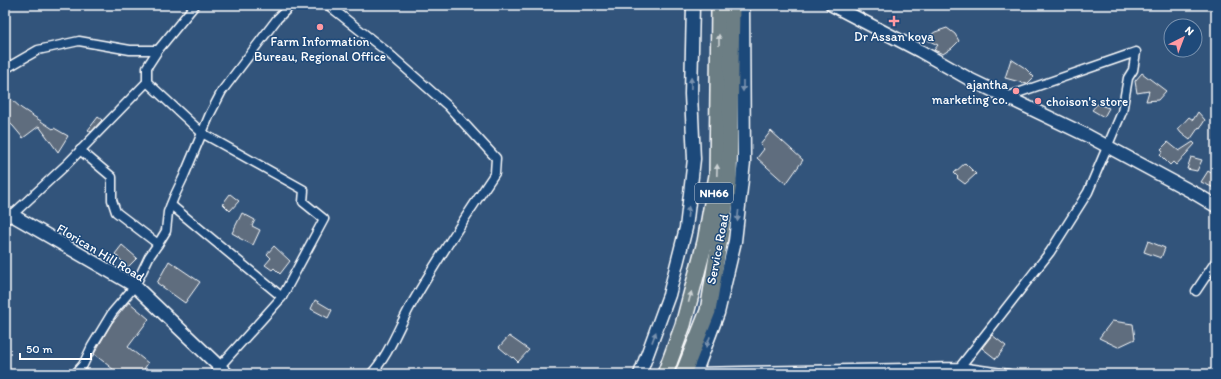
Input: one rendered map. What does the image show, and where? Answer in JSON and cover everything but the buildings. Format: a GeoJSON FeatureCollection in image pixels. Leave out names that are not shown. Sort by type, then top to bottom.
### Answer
{"type":"FeatureCollection","features":[{"type":"Feature","properties":{"kind":"highway","name":"NH66"},"geometry":{"type":"LineString","coordinates":[[665,374],[683,325],[706,242],[717,175],[719,5]]}},
{"type":"Feature","properties":{"kind":"highway","name":"NH66"},"geometry":{"type":"LineString","coordinates":[[692,373],[708,311],[729,183],[732,5]]}},
{"type":"Feature","properties":{"kind":"street"},"geometry":{"type":"LineString","coordinates":[[7,214],[80,150],[147,82],[147,67],[158,50],[195,5]]}},
{"type":"Feature","properties":{"kind":"street"},"geometry":{"type":"LineString","coordinates":[[76,372],[83,365],[92,346],[112,313],[135,286],[149,257],[166,231],[168,212],[210,114],[222,91],[277,18],[291,5]]}},
{"type":"Feature","properties":{"kind":"street"},"geometry":{"type":"LineString","coordinates":[[328,5],[386,51],[448,106],[496,158],[495,173],[443,250],[410,307],[380,365],[371,374]]}},
{"type":"Feature","properties":{"kind":"street"},"geometry":{"type":"LineString","coordinates":[[640,374],[669,295],[686,228],[694,159],[691,94],[693,5]]}},
{"type":"Feature","properties":{"kind":"street","name":"Service Road"},"geometry":{"type":"LineString","coordinates":[[692,373],[718,313],[735,241],[744,162],[743,5]]}},
{"type":"Feature","properties":{"kind":"street"},"geometry":{"type":"LineString","coordinates":[[832,5],[971,80],[1088,136],[1216,206]]}},
{"type":"Feature","properties":{"kind":"street"},"geometry":{"type":"LineString","coordinates":[[5,70],[38,50],[79,41],[130,50],[158,50]]}},
{"type":"Feature","properties":{"kind":"street"},"geometry":{"type":"LineString","coordinates":[[958,370],[1050,252],[1088,192],[1122,112],[1128,78],[1133,70],[1136,52],[1006,97]]}},
{"type":"Feature","properties":{"kind":"street"},"geometry":{"type":"LineString","coordinates":[[147,82],[202,133],[304,190],[303,202],[324,219],[282,297],[223,370]]}},
{"type":"Feature","properties":{"kind":"street"},"geometry":{"type":"LineString","coordinates":[[80,150],[112,177],[112,200],[116,212],[158,244]]}},
{"type":"Feature","properties":{"kind":"street"},"geometry":{"type":"LineString","coordinates":[[171,205],[282,297]]}},
{"type":"Feature","properties":{"kind":"street","name":"Florican Hill Road"},"geometry":{"type":"LineString","coordinates":[[7,214],[135,286],[223,370]]}},
{"type":"Feature","properties":{"kind":"street"},"geometry":{"type":"LineString","coordinates":[[1196,291],[1216,260]]}},
{"type":"Feature","properties":{"kind":"street"},"geometry":{"type":"LineString","coordinates":[[692,373],[958,370],[1008,374]]}},
{"type":"Feature","properties":{"kind":"place","name":"Dr Assan koya"},"geometry":{"type":"Point","coordinates":[894,21]}},
{"type":"Feature","properties":{"kind":"place","name":"Farm Information Bureau, Regional Office"},"geometry":{"type":"Point","coordinates":[320,27]}},
{"type":"Feature","properties":{"kind":"place","name":"ajantha marketing co."},"geometry":{"type":"Point","coordinates":[1016,91]}},
{"type":"Feature","properties":{"kind":"place","name":"choison's store"},"geometry":{"type":"Point","coordinates":[1038,101]}}]}
